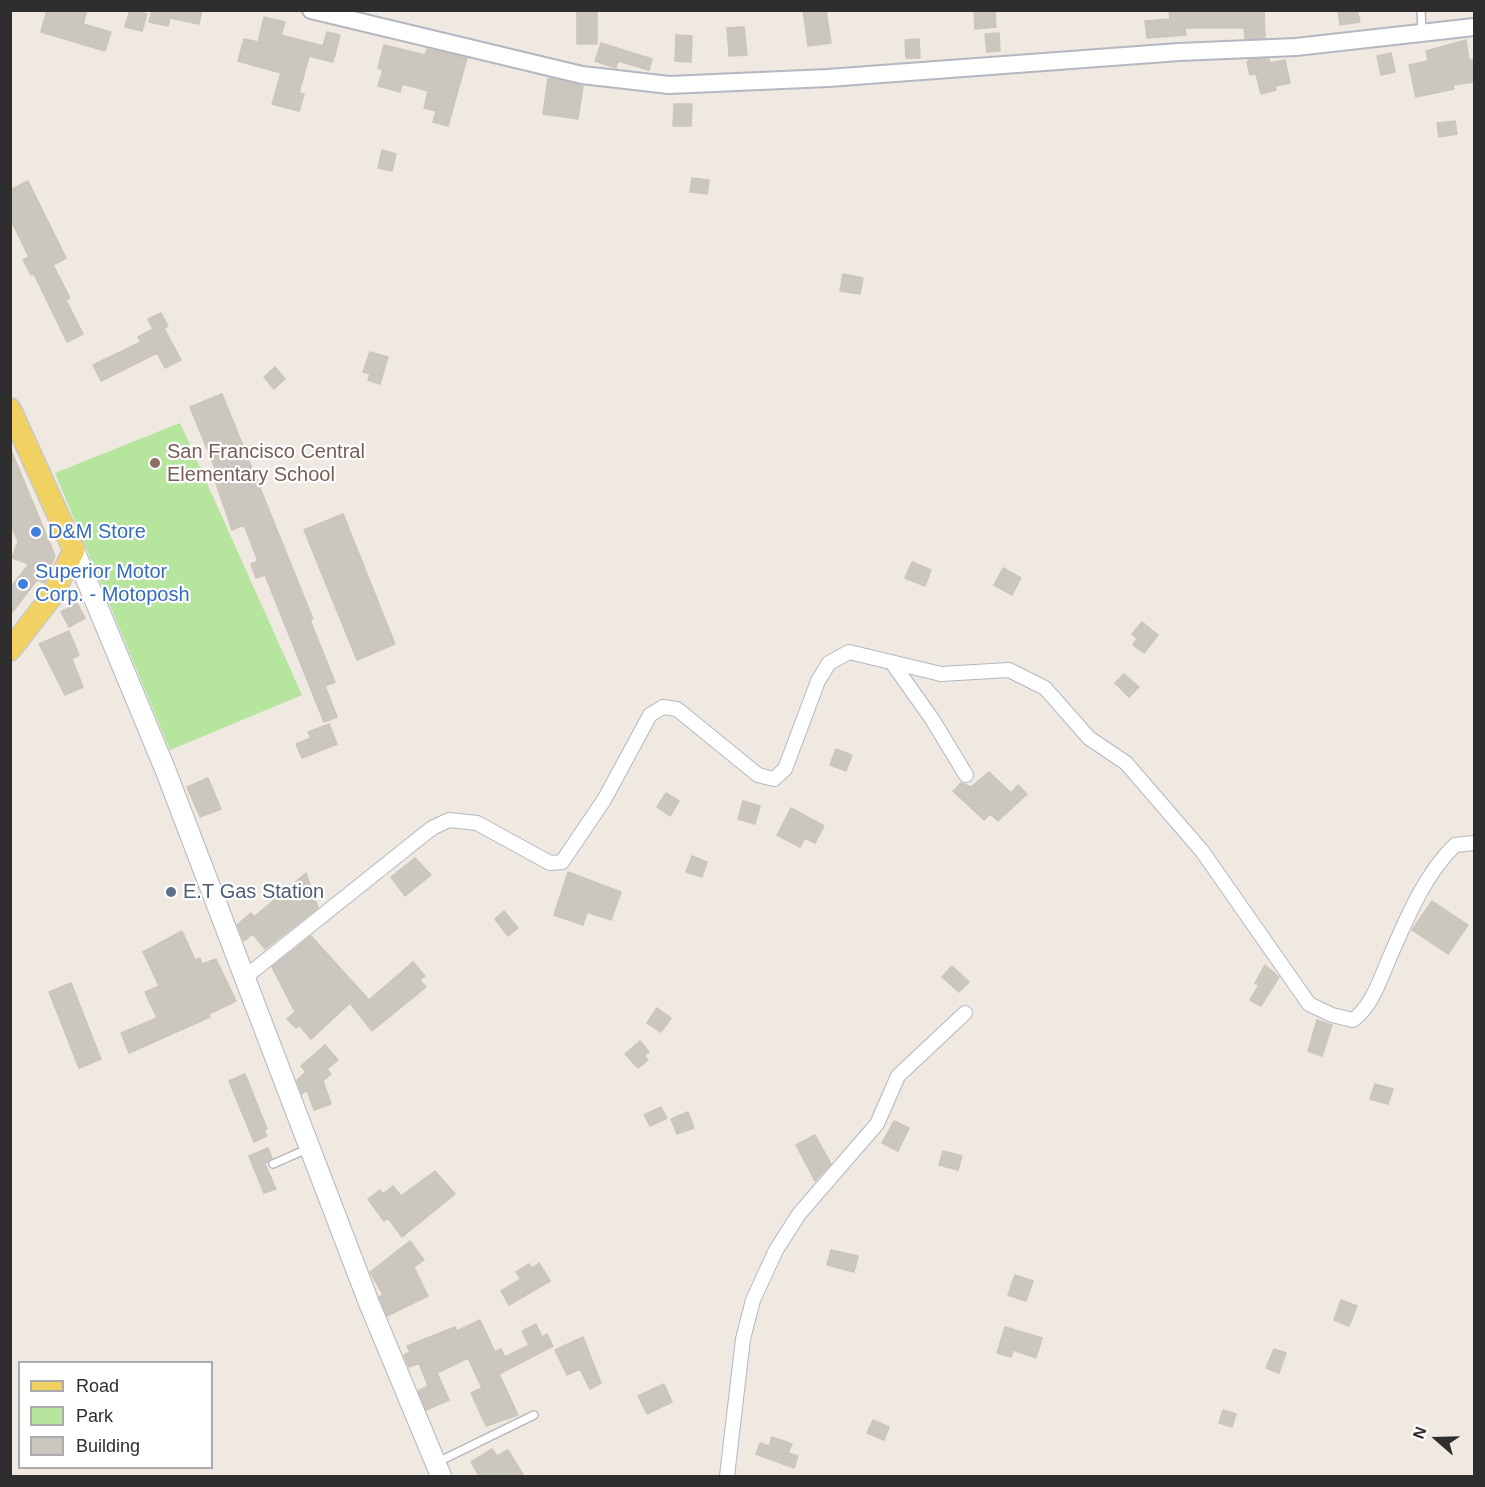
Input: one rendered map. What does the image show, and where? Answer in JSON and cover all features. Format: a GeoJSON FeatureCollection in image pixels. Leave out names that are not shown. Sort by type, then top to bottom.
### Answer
{"type":"FeatureCollection","features":[{"type":"Feature","properties":{"kind":"main road"},"geometry":{"type":"LineString","coordinates":[[10,408],[74,550],[165,769],[369,1303],[439,1473]]}},
{"type":"Feature","properties":{"kind":"main road"},"geometry":{"type":"LineString","coordinates":[[10,651],[52,596],[74,550]]}},
{"type":"Feature","properties":{"kind":"street"},"geometry":{"type":"LineString","coordinates":[[310,10],[582,75],[669,85],[828,78],[1179,52],[1296,47],[1422,35],[1474,27]]}},
{"type":"Feature","properties":{"kind":"street"},"geometry":{"type":"LineString","coordinates":[[244,978],[432,828],[449,820],[477,823],[550,863],[562,862],[604,800],[650,715],[663,707],[677,710],[758,775],[774,778],[785,769],[818,681],[829,663],[849,652],[940,674],[1009,670],[1045,688],[1089,738],[1126,763],[1202,851],[1309,1004],[1332,1015],[1353,1020],[1366,1010],[1399,935],[1438,861],[1455,844],[1474,843]]}},
{"type":"Feature","properties":{"kind":"street"},"geometry":{"type":"LineString","coordinates":[[894,664],[966,775]]}},
{"type":"Feature","properties":{"kind":"street"},"geometry":{"type":"LineString","coordinates":[[727,1476],[743,1339],[753,1300],[776,1250],[799,1214],[877,1124],[898,1076],[965,1013]]}},
{"type":"Feature","properties":{"kind":"lane"},"geometry":{"type":"LineString","coordinates":[[1421,10],[1422,35]]}},
{"type":"Feature","properties":{"kind":"lane"},"geometry":{"type":"LineString","coordinates":[[273,1164],[309,1148]]}},
{"type":"Feature","properties":{"kind":"lane"},"geometry":{"type":"LineString","coordinates":[[439,1473],[534,1415]]}},
{"type":"Feature","properties":{"kind":"green space"},"geometry":{"type":"Polygon","coordinates":[[[180,423],[302,695],[170,750],[55,473],[180,423]]]}},
{"type":"Feature","properties":{"kind":"building"},"geometry":{"type":"Polygon","coordinates":[[[47,10],[87,10],[83,24],[111,32],[105,51],[41,32],[47,10]]]}},
{"type":"Feature","properties":{"kind":"building"},"geometry":{"type":"Polygon","coordinates":[[[130,10],[147,14],[142,31],[125,27],[130,10]]]}},
{"type":"Feature","properties":{"kind":"building"},"geometry":{"type":"Polygon","coordinates":[[[152,10],[202,10],[199,24],[170,18],[168,26],[149,22],[152,10]]]}},
{"type":"Feature","properties":{"kind":"building"},"geometry":{"type":"Polygon","coordinates":[[[577,10],[597,10],[597,44],[577,44],[577,10]]]}},
{"type":"Feature","properties":{"kind":"building"},"geometry":{"type":"Polygon","coordinates":[[[803,10],[826,10],[831,43],[808,46],[803,10]]]}},
{"type":"Feature","properties":{"kind":"building"},"geometry":{"type":"Polygon","coordinates":[[[974,10],[995,10],[996,27],[975,29],[974,10]]]}},
{"type":"Feature","properties":{"kind":"building"},"geometry":{"type":"Polygon","coordinates":[[[1169,10],[1264,10],[1265,38],[1245,39],[1244,28],[1185,28],[1186,35],[1147,38],[1145,21],[1170,19],[1169,10]]]}},
{"type":"Feature","properties":{"kind":"building"},"geometry":{"type":"Polygon","coordinates":[[[1338,10],[1357,10],[1360,22],[1340,25],[1338,10]]]}},
{"type":"Feature","properties":{"kind":"building"},"geometry":{"type":"Polygon","coordinates":[[[264,17],[285,22],[281,35],[323,46],[327,32],[340,35],[333,62],[309,56],[299,93],[304,94],[299,111],[272,104],[281,73],[238,61],[244,39],[258,42],[264,17]]]}},
{"type":"Feature","properties":{"kind":"building"},"geometry":{"type":"Polygon","coordinates":[[[744,27],[747,55],[729,56],[727,28],[744,27]]]}},
{"type":"Feature","properties":{"kind":"building"},"geometry":{"type":"Polygon","coordinates":[[[999,33],[1000,51],[987,52],[985,34],[999,33]]]}},
{"type":"Feature","properties":{"kind":"building"},"geometry":{"type":"Polygon","coordinates":[[[676,35],[692,36],[691,62],[675,61],[676,35]]]}},
{"type":"Feature","properties":{"kind":"building"},"geometry":{"type":"Polygon","coordinates":[[[919,39],[920,58],[906,58],[905,40],[919,39]]]}},
{"type":"Feature","properties":{"kind":"building"},"geometry":{"type":"Polygon","coordinates":[[[1466,40],[1469,60],[1474,59],[1474,82],[1453,85],[1454,89],[1416,97],[1409,65],[1428,61],[1426,51],[1466,40]]]}},
{"type":"Feature","properties":{"kind":"building"},"geometry":{"type":"Polygon","coordinates":[[[601,43],[652,59],[649,70],[618,61],[616,68],[595,61],[601,43]]]}},
{"type":"Feature","properties":{"kind":"building"},"geometry":{"type":"Polygon","coordinates":[[[384,45],[425,55],[427,49],[467,58],[448,126],[433,122],[436,111],[424,108],[428,91],[402,84],[400,92],[378,86],[383,70],[378,68],[384,45]]]}},
{"type":"Feature","properties":{"kind":"building"},"geometry":{"type":"Polygon","coordinates":[[[1391,53],[1395,72],[1381,75],[1377,56],[1391,53]]]}},
{"type":"Feature","properties":{"kind":"building"},"geometry":{"type":"Polygon","coordinates":[[[1250,59],[1269,59],[1270,63],[1285,60],[1290,83],[1275,86],[1276,90],[1261,94],[1256,74],[1250,75],[1247,62],[1250,59]]]}},
{"type":"Feature","properties":{"kind":"building"},"geometry":{"type":"Polygon","coordinates":[[[548,78],[583,86],[578,119],[543,114],[548,78]]]}},
{"type":"Feature","properties":{"kind":"building"},"geometry":{"type":"Polygon","coordinates":[[[674,104],[692,104],[691,126],[673,126],[674,104]]]}},
{"type":"Feature","properties":{"kind":"building"},"geometry":{"type":"Polygon","coordinates":[[[1455,121],[1457,134],[1439,137],[1437,123],[1455,121]]]}},
{"type":"Feature","properties":{"kind":"building"},"geometry":{"type":"Polygon","coordinates":[[[382,150],[396,154],[392,171],[378,168],[382,150]]]}},
{"type":"Feature","properties":{"kind":"building"},"geometry":{"type":"Polygon","coordinates":[[[692,178],[709,180],[707,194],[690,192],[692,178]]]}},
{"type":"Feature","properties":{"kind":"building"},"geometry":{"type":"Polygon","coordinates":[[[28,181],[66,258],[53,265],[70,298],[66,300],[83,334],[67,342],[34,274],[31,275],[23,260],[29,257],[10,218],[10,190],[28,181]]]}},
{"type":"Feature","properties":{"kind":"building"},"geometry":{"type":"Polygon","coordinates":[[[843,274],[863,278],[860,294],[840,291],[843,274]]]}},
{"type":"Feature","properties":{"kind":"building"},"geometry":{"type":"Polygon","coordinates":[[[161,313],[168,326],[164,328],[181,360],[165,368],[157,353],[101,381],[93,365],[141,342],[138,337],[153,329],[148,319],[161,313]]]}},
{"type":"Feature","properties":{"kind":"building"},"geometry":{"type":"Polygon","coordinates":[[[370,352],[388,357],[380,384],[368,380],[370,374],[363,372],[370,352]]]}},
{"type":"Feature","properties":{"kind":"building"},"geometry":{"type":"Polygon","coordinates":[[[275,367],[285,379],[274,389],[264,377],[275,367]]]}},
{"type":"Feature","properties":{"kind":"building"},"geometry":{"type":"Polygon","coordinates":[[[222,394],[313,619],[310,620],[335,682],[325,686],[337,717],[324,722],[265,575],[256,578],[251,564],[258,561],[244,525],[232,530],[215,480],[219,478],[190,407],[222,394]]]}},
{"type":"Feature","properties":{"kind":"building"},"geometry":{"type":"Polygon","coordinates":[[[11,450],[55,556],[44,583],[37,580],[10,615],[10,588],[29,564],[12,558],[18,541],[10,523],[11,450]]]}},
{"type":"Feature","properties":{"kind":"building"},"geometry":{"type":"Polygon","coordinates":[[[343,514],[395,644],[357,660],[304,530],[343,514]]]}},
{"type":"Feature","properties":{"kind":"building"},"geometry":{"type":"Polygon","coordinates":[[[912,562],[931,570],[925,586],[905,578],[912,562]]]}},
{"type":"Feature","properties":{"kind":"building"},"geometry":{"type":"Polygon","coordinates":[[[1003,568],[1021,578],[1012,595],[994,585],[1003,568]]]}},
{"type":"Feature","properties":{"kind":"building"},"geometry":{"type":"Polygon","coordinates":[[[77,603],[85,618],[69,627],[61,612],[77,603]]]}},
{"type":"Feature","properties":{"kind":"building"},"geometry":{"type":"Polygon","coordinates":[[[1142,622],[1158,635],[1144,653],[1133,645],[1137,639],[1132,634],[1142,622]]]}},
{"type":"Feature","properties":{"kind":"building"},"geometry":{"type":"Polygon","coordinates":[[[69,631],[79,655],[72,659],[83,687],[65,695],[39,644],[69,631]]]}},
{"type":"Feature","properties":{"kind":"building"},"geometry":{"type":"Polygon","coordinates":[[[1124,674],[1139,687],[1129,697],[1115,683],[1124,674]]]}},
{"type":"Feature","properties":{"kind":"building"},"geometry":{"type":"Polygon","coordinates":[[[329,724],[337,744],[302,758],[296,744],[311,738],[308,732],[329,724]]]}},
{"type":"Feature","properties":{"kind":"building"},"geometry":{"type":"Polygon","coordinates":[[[836,749],[852,755],[846,771],[830,765],[836,749]]]}},
{"type":"Feature","properties":{"kind":"building"},"geometry":{"type":"Polygon","coordinates":[[[989,772],[1011,793],[1018,785],[1027,794],[998,821],[990,814],[984,820],[953,791],[961,783],[971,787],[989,772]]]}},
{"type":"Feature","properties":{"kind":"building"},"geometry":{"type":"Polygon","coordinates":[[[208,778],[221,809],[200,817],[187,787],[208,778]]]}},
{"type":"Feature","properties":{"kind":"building"},"geometry":{"type":"Polygon","coordinates":[[[666,793],[679,801],[670,816],[657,807],[666,793]]]}},
{"type":"Feature","properties":{"kind":"building"},"geometry":{"type":"Polygon","coordinates":[[[743,801],[760,806],[755,824],[738,819],[743,801]]]}},
{"type":"Feature","properties":{"kind":"building"},"geometry":{"type":"Polygon","coordinates":[[[791,808],[824,826],[815,843],[805,838],[800,847],[777,835],[791,808]]]}},
{"type":"Feature","properties":{"kind":"building"},"geometry":{"type":"Polygon","coordinates":[[[692,856],[707,862],[702,877],[686,872],[692,856]]]}},
{"type":"Feature","properties":{"kind":"building"},"geometry":{"type":"Polygon","coordinates":[[[415,858],[431,875],[405,896],[391,877],[415,858]]]}},
{"type":"Feature","properties":{"kind":"building"},"geometry":{"type":"Polygon","coordinates":[[[568,872],[621,892],[611,920],[587,912],[583,925],[554,915],[568,872]]]}},
{"type":"Feature","properties":{"kind":"building"},"geometry":{"type":"Polygon","coordinates":[[[306,873],[318,908],[265,949],[253,934],[244,941],[237,925],[251,913],[254,917],[306,873]]]}},
{"type":"Feature","properties":{"kind":"building"},"geometry":{"type":"Polygon","coordinates":[[[1432,901],[1468,925],[1448,954],[1412,930],[1432,901]]]}},
{"type":"Feature","properties":{"kind":"building"},"geometry":{"type":"Polygon","coordinates":[[[504,911],[518,928],[508,936],[495,919],[504,911]]]}},
{"type":"Feature","properties":{"kind":"building"},"geometry":{"type":"Polygon","coordinates":[[[182,931],[195,960],[200,958],[202,964],[216,959],[236,1001],[209,1014],[210,1017],[129,1053],[121,1033],[157,1018],[145,992],[159,986],[143,952],[182,931]]]}},
{"type":"Feature","properties":{"kind":"building"},"geometry":{"type":"Polygon","coordinates":[[[311,936],[369,1000],[413,962],[425,976],[420,980],[426,987],[372,1031],[350,1003],[311,1039],[299,1025],[296,1028],[287,1019],[295,1012],[272,967],[311,936]]]}},
{"type":"Feature","properties":{"kind":"building"},"geometry":{"type":"Polygon","coordinates":[[[1265,965],[1279,977],[1261,1006],[1250,1000],[1259,985],[1255,983],[1265,965]]]}},
{"type":"Feature","properties":{"kind":"building"},"geometry":{"type":"Polygon","coordinates":[[[952,966],[969,982],[959,992],[942,977],[952,966]]]}},
{"type":"Feature","properties":{"kind":"building"},"geometry":{"type":"Polygon","coordinates":[[[71,983],[101,1059],[79,1068],[49,992],[71,983]]]}},
{"type":"Feature","properties":{"kind":"building"},"geometry":{"type":"Polygon","coordinates":[[[657,1008],[671,1018],[661,1032],[647,1023],[657,1008]]]}},
{"type":"Feature","properties":{"kind":"building"},"geometry":{"type":"Polygon","coordinates":[[[1317,1020],[1332,1025],[1322,1056],[1308,1051],[1317,1020]]]}},
{"type":"Feature","properties":{"kind":"building"},"geometry":{"type":"Polygon","coordinates":[[[640,1041],[649,1052],[644,1056],[648,1060],[638,1068],[625,1054],[640,1041]]]}},
{"type":"Feature","properties":{"kind":"building"},"geometry":{"type":"Polygon","coordinates":[[[325,1045],[338,1060],[327,1069],[331,1074],[323,1081],[331,1104],[314,1110],[307,1090],[302,1094],[297,1080],[306,1072],[301,1066],[325,1045]]]}},
{"type":"Feature","properties":{"kind":"building"},"geometry":{"type":"Polygon","coordinates":[[[245,1074],[267,1129],[264,1130],[267,1136],[254,1142],[229,1081],[245,1074]]]}},
{"type":"Feature","properties":{"kind":"building"},"geometry":{"type":"Polygon","coordinates":[[[1375,1084],[1393,1089],[1388,1104],[1370,1099],[1375,1084]]]}},
{"type":"Feature","properties":{"kind":"building"},"geometry":{"type":"Polygon","coordinates":[[[661,1107],[667,1118],[650,1126],[644,1115],[661,1107]]]}},
{"type":"Feature","properties":{"kind":"building"},"geometry":{"type":"Polygon","coordinates":[[[688,1112],[694,1128],[677,1134],[671,1119],[688,1112]]]}},
{"type":"Feature","properties":{"kind":"building"},"geometry":{"type":"Polygon","coordinates":[[[894,1121],[909,1128],[898,1151],[882,1143],[894,1121]]]}},
{"type":"Feature","properties":{"kind":"building"},"geometry":{"type":"Polygon","coordinates":[[[815,1135],[831,1164],[815,1181],[796,1145],[815,1135]]]}},
{"type":"Feature","properties":{"kind":"building"},"geometry":{"type":"Polygon","coordinates":[[[268,1148],[272,1158],[265,1164],[276,1189],[264,1193],[249,1156],[268,1148]]]}},
{"type":"Feature","properties":{"kind":"building"},"geometry":{"type":"Polygon","coordinates":[[[943,1151],[962,1156],[958,1170],[939,1165],[943,1151]]]}},
{"type":"Feature","properties":{"kind":"building"},"geometry":{"type":"Polygon","coordinates":[[[435,1171],[455,1194],[402,1237],[388,1218],[384,1221],[368,1199],[380,1190],[383,1194],[393,1186],[401,1196],[435,1171]]]}},
{"type":"Feature","properties":{"kind":"building"},"geometry":{"type":"Polygon","coordinates":[[[410,1241],[424,1260],[414,1267],[428,1296],[387,1316],[379,1297],[383,1295],[370,1272],[410,1241]]]}},
{"type":"Feature","properties":{"kind":"building"},"geometry":{"type":"Polygon","coordinates":[[[831,1250],[858,1256],[854,1272],[827,1265],[831,1250]]]}},
{"type":"Feature","properties":{"kind":"building"},"geometry":{"type":"Polygon","coordinates":[[[539,1263],[550,1281],[509,1305],[501,1291],[521,1279],[516,1272],[529,1264],[532,1268],[539,1263]]]}},
{"type":"Feature","properties":{"kind":"building"},"geometry":{"type":"Polygon","coordinates":[[[1015,1275],[1033,1281],[1026,1301],[1008,1295],[1015,1275]]]}},
{"type":"Feature","properties":{"kind":"building"},"geometry":{"type":"Polygon","coordinates":[[[1341,1300],[1357,1306],[1349,1326],[1334,1320],[1341,1300]]]}},
{"type":"Feature","properties":{"kind":"building"},"geometry":{"type":"Polygon","coordinates":[[[480,1320],[495,1352],[501,1349],[505,1357],[529,1345],[522,1331],[536,1324],[542,1337],[547,1334],[553,1346],[499,1374],[518,1415],[486,1426],[471,1393],[482,1388],[468,1358],[437,1373],[449,1400],[426,1410],[418,1391],[428,1386],[419,1363],[409,1367],[404,1355],[410,1352],[407,1346],[455,1327],[457,1331],[480,1320]]]}},
{"type":"Feature","properties":{"kind":"building"},"geometry":{"type":"Polygon","coordinates":[[[1005,1327],[1042,1338],[1036,1358],[1013,1350],[1011,1357],[997,1353],[1005,1327]]]}},
{"type":"Feature","properties":{"kind":"building"},"geometry":{"type":"Polygon","coordinates":[[[583,1337],[601,1383],[590,1389],[580,1369],[567,1375],[555,1350],[583,1337]]]}},
{"type":"Feature","properties":{"kind":"building"},"geometry":{"type":"Polygon","coordinates":[[[1274,1349],[1286,1353],[1279,1373],[1266,1368],[1274,1349]]]}},
{"type":"Feature","properties":{"kind":"building"},"geometry":{"type":"Polygon","coordinates":[[[664,1384],[672,1402],[647,1414],[638,1396],[664,1384]]]}},
{"type":"Feature","properties":{"kind":"building"},"geometry":{"type":"Polygon","coordinates":[[[1223,1410],[1236,1414],[1232,1427],[1219,1423],[1223,1410]]]}},
{"type":"Feature","properties":{"kind":"building"},"geometry":{"type":"Polygon","coordinates":[[[873,1420],[889,1427],[884,1440],[867,1433],[873,1420]]]}},
{"type":"Feature","properties":{"kind":"building"},"geometry":{"type":"Polygon","coordinates":[[[772,1437],[792,1444],[788,1453],[798,1456],[794,1468],[756,1454],[760,1443],[769,1446],[772,1437]]]}},
{"type":"Feature","properties":{"kind":"building"},"geometry":{"type":"Polygon","coordinates":[[[492,1449],[497,1456],[508,1450],[524,1476],[479,1476],[471,1462],[492,1449]]]}},
{"type":"Feature","properties":{"kind":"place","name":"San Francisco Central Elementary School"},"geometry":{"type":"Point","coordinates":[155,463]}},
{"type":"Feature","properties":{"kind":"place","name":"D&M Store"},"geometry":{"type":"Point","coordinates":[36,532]}},
{"type":"Feature","properties":{"kind":"place","name":"Superior Motor Corp. - Motoposh"},"geometry":{"type":"Point","coordinates":[23,584]}},
{"type":"Feature","properties":{"kind":"place","name":"E.T Gas Station"},"geometry":{"type":"Point","coordinates":[171,892]}}]}
